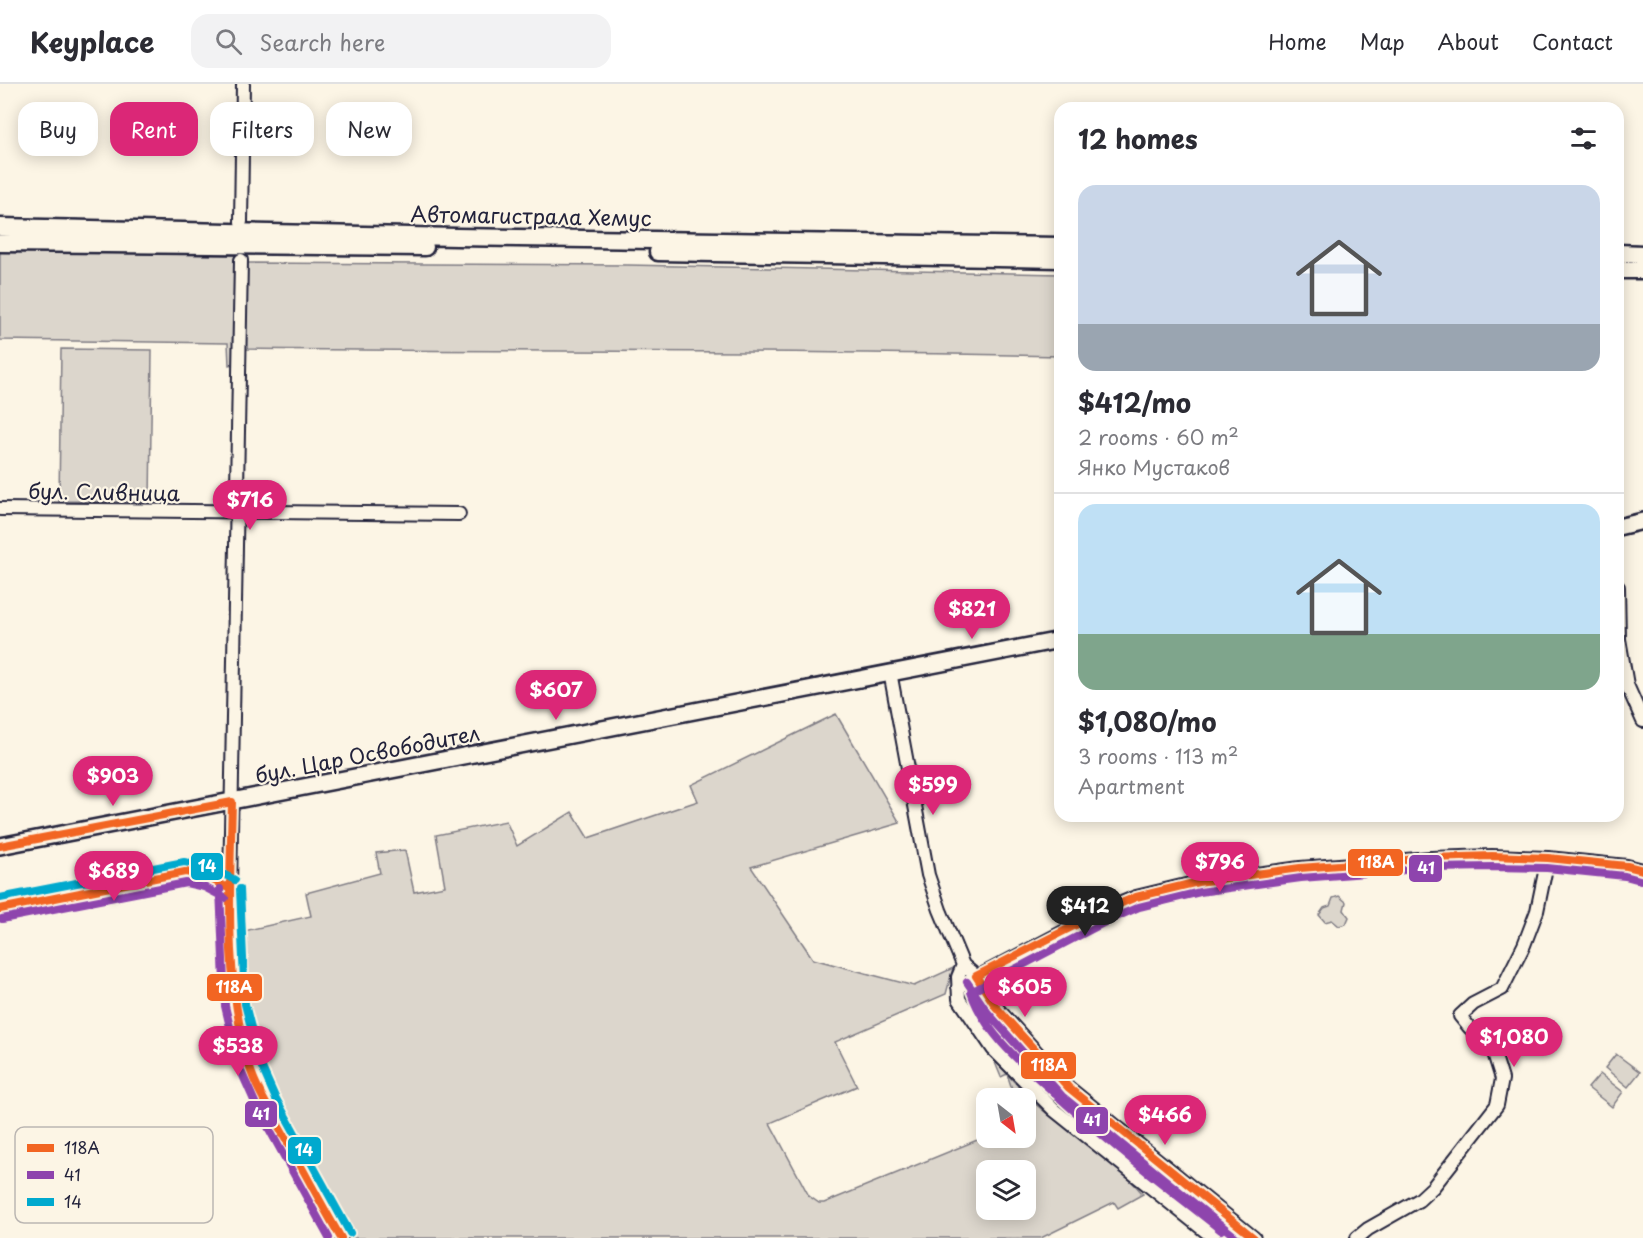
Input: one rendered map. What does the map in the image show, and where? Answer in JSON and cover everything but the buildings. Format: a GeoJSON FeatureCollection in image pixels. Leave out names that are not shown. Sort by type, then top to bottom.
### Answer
{"type":"FeatureCollection","features":[{"type":"Feature","properties":{"kind":"highway","name":"Автомагистрала Хемус"},"geometry":{"type":"LineString","coordinates":[[0,227],[1054,246]]}},
{"type":"Feature","properties":{"kind":"highway","name":"Автомагистрала Хемус"},"geometry":{"type":"LineString","coordinates":[[0,243],[482,248],[1054,259]]}},
{"type":"Feature","properties":{"kind":"highway"},"geometry":{"type":"LineString","coordinates":[[1624,253],[1643,254]]}},
{"type":"Feature","properties":{"kind":"highway"},"geometry":{"type":"LineString","coordinates":[[1624,270],[1643,270]]}},
{"type":"Feature","properties":{"kind":"main road"},"geometry":{"type":"LineString","coordinates":[[1624,526],[1643,521]]}},
{"type":"Feature","properties":{"kind":"main road"},"geometry":{"type":"LineString","coordinates":[[1624,533],[1643,531]]}},
{"type":"Feature","properties":{"kind":"main road","name":"бул. Цар Освободител"},"geometry":{"type":"LineString","coordinates":[[0,846],[1054,641]]}},
{"type":"Feature","properties":{"kind":"street"},"geometry":{"type":"LineString","coordinates":[[241,222],[243,84]]}},
{"type":"Feature","properties":{"kind":"street"},"geometry":{"type":"LineString","coordinates":[[241,260],[230,889],[235,1005],[250,1066],[275,1119],[341,1238]]}},
{"type":"Feature","properties":{"kind":"street","name":"бул. Сливница"},"geometry":{"type":"LineString","coordinates":[[0,509],[459,514]]}},
{"type":"Feature","properties":{"kind":"street"},"geometry":{"type":"LineString","coordinates":[[1624,668],[1627,685],[1643,721]]}},
{"type":"Feature","properties":{"kind":"street"},"geometry":{"type":"LineString","coordinates":[[890,672],[928,875],[963,965],[976,976],[996,1007],[1069,1088],[1254,1238]]}},
{"type":"Feature","properties":{"kind":"street"},"geometry":{"type":"LineString","coordinates":[[958,987],[1105,910],[1136,897],[1198,882],[1269,871],[1431,858],[1510,856],[1548,858],[1627,866],[1643,870]]}},
{"type":"Feature","properties":{"kind":"street"},"geometry":{"type":"LineString","coordinates":[[1357,1238],[1368,1229],[1419,1200],[1433,1188],[1497,1106],[1502,1079],[1494,1050],[1460,1016],[1473,1004],[1502,989],[1524,945],[1537,911],[1548,858]]}},
{"type":"Feature","properties":{"kind":"street"},"geometry":{"type":"LineString","coordinates":[[0,909],[185,872],[207,876],[230,889]]}},
{"type":"Feature","properties":{"kind":"street"},"geometry":{"type":"LineString","coordinates":[[963,965],[958,977],[959,999],[986,1040],[1000,1056],[1054,1110],[1214,1238]]}},
{"type":"Feature","properties":{"kind":"shaded area"},"geometry":{"type":"Polygon","coordinates":[[[0,251],[235,255],[236,364],[229,365],[228,343],[0,340],[0,251]]]}},
{"type":"Feature","properties":{"kind":"shaded area"},"geometry":{"type":"Polygon","coordinates":[[[247,263],[628,265],[1054,274],[1054,356],[246,349],[247,263]]]}},
{"type":"Feature","properties":{"kind":"shaded area"},"geometry":{"type":"Polygon","coordinates":[[[61,349],[152,350],[150,502],[59,501],[61,349]]]}},
{"type":"Feature","properties":{"kind":"shaded area"},"geometry":{"type":"Polygon","coordinates":[[[836,714],[900,823],[751,867],[813,959],[914,986],[953,968],[946,994],[835,1042],[857,1086],[770,1123],[809,1196],[819,1203],[824,1203],[976,1141],[976,1148],[1036,1148],[1036,1104],[1106,1159],[1143,1194],[1118,1208],[1114,1202],[1041,1238],[352,1238],[274,1095],[262,1062],[250,1002],[244,931],[311,916],[306,893],[380,873],[376,853],[405,850],[414,892],[445,886],[436,835],[506,821],[517,846],[572,812],[588,838],[698,801],[691,785],[836,714]]]}},
{"type":"Feature","properties":{"kind":"shaded area"},"geometry":{"type":"Polygon","coordinates":[[[1339,896],[1346,902],[1344,910],[1349,917],[1346,924],[1339,926],[1332,920],[1325,922],[1319,915],[1324,908],[1330,906],[1333,898],[1339,896]]]}},
{"type":"Feature","properties":{"kind":"shaded area"},"geometry":{"type":"Polygon","coordinates":[[[1616,1054],[1640,1072],[1628,1087],[1605,1068],[1616,1054]]]}},
{"type":"Feature","properties":{"kind":"shaded area"},"geometry":{"type":"Polygon","coordinates":[[[994,1060],[1007,1074],[1001,1077],[994,1060]]]}},
{"type":"Feature","properties":{"kind":"shaded area"},"geometry":{"type":"Polygon","coordinates":[[[1007,1074],[1020,1088],[1012,1088],[1007,1074]]]}},
{"type":"Feature","properties":{"kind":"shaded area"},"geometry":{"type":"Polygon","coordinates":[[[1600,1074],[1623,1092],[1612,1107],[1588,1088],[1600,1074]]]}},
{"type":"Feature","properties":{"kind":"transit line","name":"118А"},"geometry":{"type":"LineString","coordinates":[[232,802],[230,934],[241,1033],[249,1065],[264,1100],[341,1238]]}},
{"type":"Feature","properties":{"kind":"transit line","name":"118А"},"geometry":{"type":"LineString","coordinates":[[0,846],[232,802]]}},
{"type":"Feature","properties":{"kind":"transit line","name":"118А"},"geometry":{"type":"LineString","coordinates":[[1254,1238],[1069,1088],[996,1007],[976,976],[1105,910],[1136,897],[1198,882],[1300,868],[1431,858],[1492,856],[1548,858],[1627,866],[1643,870]]}},
{"type":"Feature","properties":{"kind":"transit line","name":"14"},"geometry":{"type":"LineString","coordinates":[[0,898],[184,862],[207,866],[235,880]]}},
{"type":"Feature","properties":{"kind":"transit line","name":"41"},"geometry":{"type":"LineString","coordinates":[[1221,1230],[1113,1144],[1028,1069],[994,1033],[977,1007],[971,992],[1109,920],[1139,907],[1200,892],[1301,878],[1432,868],[1547,868],[1625,876],[1640,880]]}},
{"type":"Feature","properties":{"kind":"transit line","name":"118А"},"geometry":{"type":"LineString","coordinates":[[0,909],[185,872],[203,875],[230,889]]}},
{"type":"Feature","properties":{"kind":"transit line","name":"41"},"geometry":{"type":"LineString","coordinates":[[2,919],[186,883],[204,887],[225,898]]}},
{"type":"Feature","properties":{"kind":"transit line","name":"41"},"geometry":{"type":"LineString","coordinates":[[220,889],[225,1006],[240,1069],[257,1107],[329,1238]]}},
{"type":"Feature","properties":{"kind":"transit line","name":"14"},"geometry":{"type":"LineString","coordinates":[[240,889],[245,1004],[260,1063],[275,1097],[350,1233]]}},
{"type":"Feature","properties":{"kind":"transit line","name":"41"},"geometry":{"type":"LineString","coordinates":[[967,982],[988,1013],[1062,1096],[1237,1238]]}}]}
